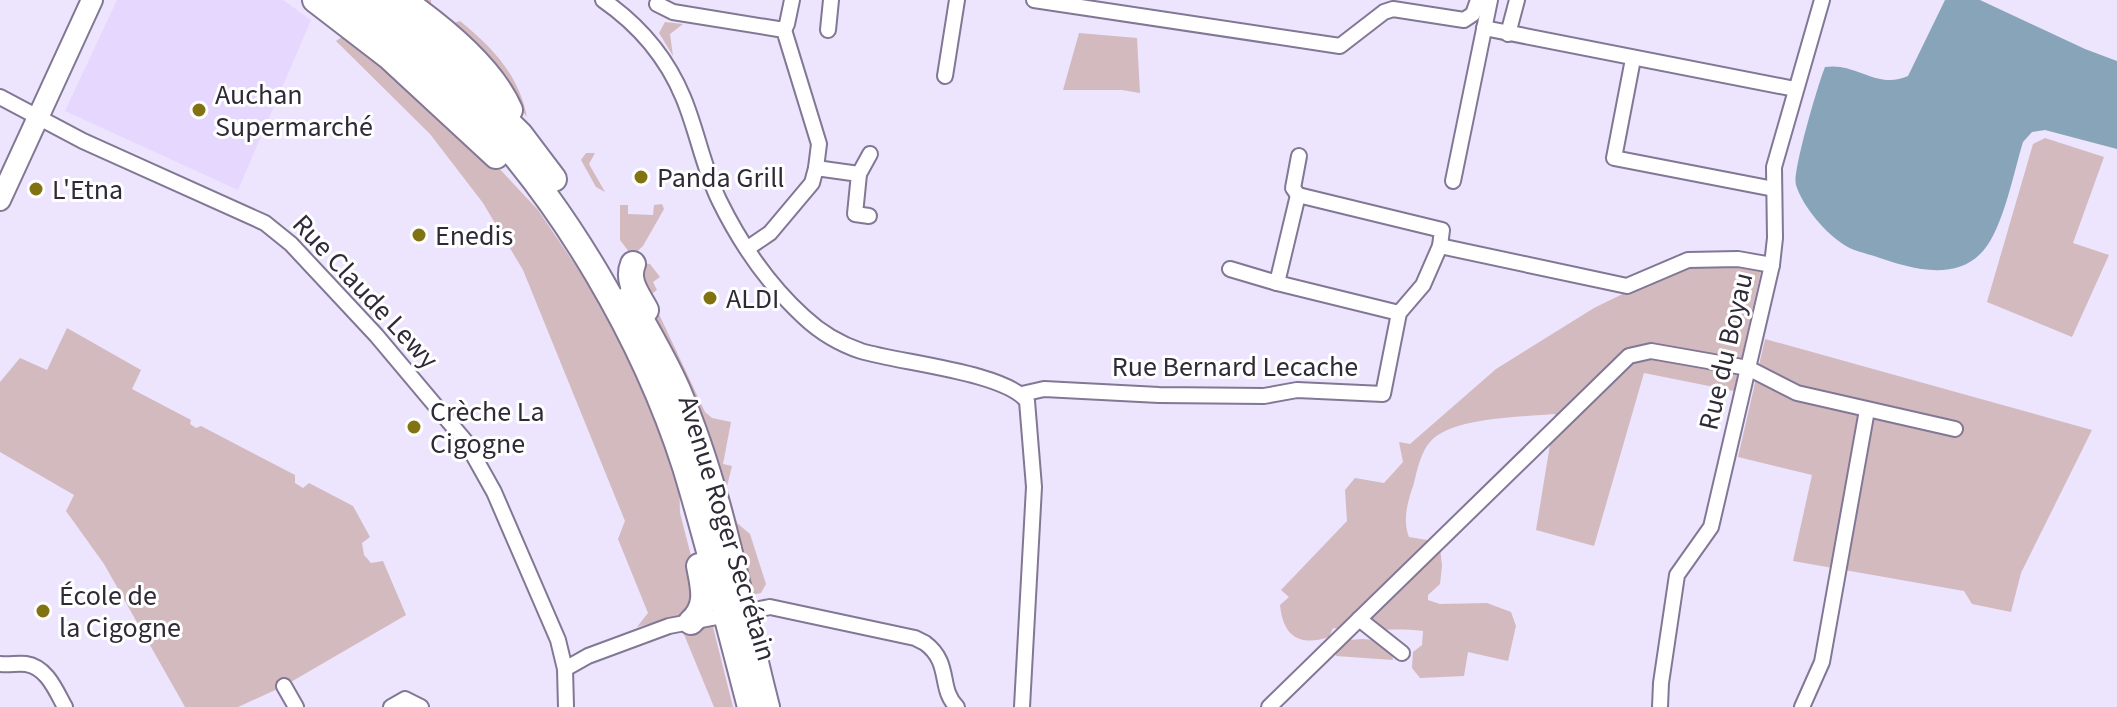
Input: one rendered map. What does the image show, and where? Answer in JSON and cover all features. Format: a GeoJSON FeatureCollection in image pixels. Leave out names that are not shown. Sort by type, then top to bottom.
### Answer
{"type":"FeatureCollection","features":[{"type":"Feature","properties":{"kind":"main road"},"geometry":{"type":"LineString","coordinates":[[0,200],[92,0]]}},
{"type":"Feature","properties":{"kind":"main road"},"geometry":{"type":"LineString","coordinates":[[315,0],[389,57],[568,228]]}},
{"type":"Feature","properties":{"kind":"main road","name":"Avenue Roger Secrétain"},"geometry":{"type":"LineString","coordinates":[[345,0],[405,47],[470,105],[525,168],[568,228],[622,316],[684,465],[767,707]]}},
{"type":"Feature","properties":{"kind":"main road","name":"Avenue Roger Secrétain"},"geometry":{"type":"LineString","coordinates":[[375,0],[417,33],[520,134],[555,181],[614,273],[677,390],[694,434],[729,553],[750,707]]}},
{"type":"Feature","properties":{"kind":"main road"},"geometry":{"type":"LineString","coordinates":[[403,0],[468,55],[503,94],[520,134]]}},
{"type":"Feature","properties":{"kind":"main road"},"geometry":{"type":"LineString","coordinates":[[633,264],[631,281],[665,347],[677,390]]}},
{"type":"Feature","properties":{"kind":"main road"},"geometry":{"type":"LineString","coordinates":[[684,465],[687,515],[704,600],[699,615],[691,622]]}},
{"type":"Feature","properties":{"kind":"street"},"geometry":{"type":"LineString","coordinates":[[603,0],[640,28],[654,46],[684,98],[719,200],[760,269],[801,314],[842,343],[875,354],[967,375],[1022,394],[1030,409],[1034,487],[1022,707]]}},
{"type":"Feature","properties":{"kind":"street"},"geometry":{"type":"LineString","coordinates":[[748,248],[770,233],[812,183],[816,168],[819,144],[784,30],[792,0]]}},
{"type":"Feature","properties":{"kind":"street"},"geometry":{"type":"LineString","coordinates":[[828,30],[831,0]]}},
{"type":"Feature","properties":{"kind":"street"},"geometry":{"type":"LineString","coordinates":[[945,76],[957,0]]}},
{"type":"Feature","properties":{"kind":"street"},"geometry":{"type":"LineString","coordinates":[[1034,0],[1340,46],[1384,12],[1403,9],[1464,20],[1473,14],[1478,0]]}},
{"type":"Feature","properties":{"kind":"street"},"geometry":{"type":"LineString","coordinates":[[1453,181],[1490,0]]}},
{"type":"Feature","properties":{"kind":"street"},"geometry":{"type":"LineString","coordinates":[[1508,34],[1517,0]]}},
{"type":"Feature","properties":{"kind":"street","name":"Rue du Boyau"},"geometry":{"type":"LineString","coordinates":[[1660,707],[1677,575],[1711,527],[1772,265],[1775,238],[1774,167],[1822,0]]}},
{"type":"Feature","properties":{"kind":"street"},"geometry":{"type":"LineString","coordinates":[[640,28],[658,2],[673,12],[784,30]]}},
{"type":"Feature","properties":{"kind":"street"},"geometry":{"type":"LineString","coordinates":[[1484,28],[1795,89]]}},
{"type":"Feature","properties":{"kind":"street"},"geometry":{"type":"LineString","coordinates":[[1633,59],[1614,158],[1774,189]]}},
{"type":"Feature","properties":{"kind":"street","name":"Rue Claude Lewy"},"geometry":{"type":"LineString","coordinates":[[0,97],[83,141],[265,223],[291,244],[376,335],[466,442],[494,492],[558,640],[565,669],[566,707]]}},
{"type":"Feature","properties":{"kind":"street"},"geometry":{"type":"LineString","coordinates":[[869,216],[855,214],[859,174],[870,154]]}},
{"type":"Feature","properties":{"kind":"street"},"geometry":{"type":"LineString","coordinates":[[1277,283],[1298,195],[1293,188],[1299,156]]}},
{"type":"Feature","properties":{"kind":"street"},"geometry":{"type":"LineString","coordinates":[[816,168],[859,174]]}},
{"type":"Feature","properties":{"kind":"street","name":"Rue Bernard Lecache"},"geometry":{"type":"LineString","coordinates":[[1022,394],[1044,389],[1159,395],[1264,396],[1297,390],[1383,394],[1399,313],[1423,285],[1440,246],[1442,230],[1298,195]]}},
{"type":"Feature","properties":{"kind":"street"},"geometry":{"type":"LineString","coordinates":[[1440,246],[1627,286],[1688,260],[1738,259],[1772,265]]}},
{"type":"Feature","properties":{"kind":"street"},"geometry":{"type":"LineString","coordinates":[[1230,269],[1399,313]]}},
{"type":"Feature","properties":{"kind":"street"},"geometry":{"type":"LineString","coordinates":[[1269,707],[1629,356],[1651,351],[1748,368],[1797,393],[1955,429]]}},
{"type":"Feature","properties":{"kind":"street"},"geometry":{"type":"LineString","coordinates":[[1802,707],[1822,662],[1867,410]]}},
{"type":"Feature","properties":{"kind":"street"},"geometry":{"type":"LineString","coordinates":[[565,669],[623,641],[691,622],[778,607],[920,640],[940,657],[949,698],[957,707]]}},
{"type":"Feature","properties":{"kind":"street"},"geometry":{"type":"LineString","coordinates":[[1359,619],[1402,653]]}},
{"type":"Feature","properties":{"kind":"street"},"geometry":{"type":"LineString","coordinates":[[0,664],[27,664],[41,670],[65,707]]}},
{"type":"Feature","properties":{"kind":"street"},"geometry":{"type":"LineString","coordinates":[[284,686],[296,707]]}},
{"type":"Feature","properties":{"kind":"street"},"geometry":{"type":"LineString","coordinates":[[391,707],[405,699],[421,707]]}},
{"type":"Feature","properties":{"kind":"shaded area"},"geometry":{"type":"Polygon","coordinates":[[[117,0],[283,0],[311,20],[238,190],[65,111],[117,0]]]}},
{"type":"Feature","properties":{"kind":"shaded area"},"geometry":{"type":"Polygon","coordinates":[[[411,0],[431,0],[431,4],[454,23],[460,21],[483,41],[511,75],[527,117],[494,75],[411,0]]]}},
{"type":"Feature","properties":{"kind":"shaded area"},"geometry":{"type":"Polygon","coordinates":[[[665,22],[683,24],[670,34],[673,56],[659,33],[665,22]]]}},
{"type":"Feature","properties":{"kind":"shaded area"},"geometry":{"type":"Polygon","coordinates":[[[1079,33],[1137,38],[1140,93],[1063,90],[1079,33]]]}},
{"type":"Feature","properties":{"kind":"shaded area"},"geometry":{"type":"Polygon","coordinates":[[[345,35],[436,110],[495,164],[538,210],[595,294],[641,374],[679,474],[680,513],[696,575],[689,613],[637,627],[648,613],[618,539],[625,521],[523,270],[483,203],[430,134],[336,41],[345,35]]]}},
{"type":"Feature","properties":{"kind":"shaded area"},"geometry":{"type":"Polygon","coordinates":[[[2045,138],[2104,157],[2073,243],[2109,255],[2072,337],[1987,302],[2033,144],[2045,138]]]}},
{"type":"Feature","properties":{"kind":"shaded area"},"geometry":{"type":"Polygon","coordinates":[[[586,153],[595,153],[589,164],[605,192],[596,187],[581,160],[586,153]]]}},
{"type":"Feature","properties":{"kind":"shaded area"},"geometry":{"type":"Polygon","coordinates":[[[662,204],[664,209],[643,246],[632,256],[620,240],[620,205],[628,205],[628,214],[653,215],[654,205],[662,204]]]}},
{"type":"Feature","properties":{"kind":"shaded area"},"geometry":{"type":"Polygon","coordinates":[[[1688,262],[1762,267],[1734,391],[1644,373],[1594,546],[1536,530],[1555,414],[1488,420],[1454,428],[1430,442],[1422,456],[1408,503],[1406,524],[1409,537],[1427,540],[1440,547],[1440,584],[1428,595],[1428,600],[1440,604],[1487,603],[1511,612],[1516,626],[1508,661],[1468,652],[1464,676],[1420,678],[1412,668],[1413,652],[1422,645],[1423,631],[1333,628],[1329,637],[1309,641],[1289,631],[1280,605],[1289,597],[1281,590],[1347,521],[1345,490],[1355,478],[1384,483],[1403,462],[1399,442],[1410,444],[1496,369],[1594,308],[1688,262]]]}},
{"type":"Feature","properties":{"kind":"shaded area"},"geometry":{"type":"Polygon","coordinates":[[[644,263],[650,264],[660,277],[653,282],[657,290],[650,295],[705,412],[712,418],[731,422],[723,464],[732,466],[727,486],[737,523],[750,534],[766,584],[761,593],[746,596],[671,351],[637,282],[644,263]]]}},
{"type":"Feature","properties":{"kind":"shaded area"},"geometry":{"type":"Polygon","coordinates":[[[67,328],[141,370],[132,389],[191,420],[190,424],[196,428],[201,426],[295,475],[295,483],[303,488],[309,483],[353,506],[370,537],[362,543],[364,555],[371,563],[383,561],[406,615],[284,686],[238,707],[185,707],[104,564],[66,511],[74,495],[0,452],[0,382],[20,358],[47,370],[67,328]]]}},
{"type":"Feature","properties":{"kind":"shaded area"},"geometry":{"type":"Polygon","coordinates":[[[1765,339],[2092,430],[2021,573],[2011,612],[1972,604],[1964,591],[1793,561],[1812,475],[1738,457],[1765,339]]]}},
{"type":"Feature","properties":{"kind":"shaded area"},"geometry":{"type":"Polygon","coordinates":[[[712,623],[733,707],[714,707],[683,632],[712,623]]]}},
{"type":"Feature","properties":{"kind":"shaded area"},"geometry":{"type":"Polygon","coordinates":[[[1337,641],[1390,641],[1393,660],[1336,656],[1337,641]]]}},
{"type":"Feature","properties":{"kind":"water"},"geometry":{"type":"Polygon","coordinates":[[[1945,0],[1980,0],[2117,61],[2117,149],[2045,130],[2032,132],[2023,142],[2002,214],[1983,251],[1959,267],[1931,270],[1860,252],[1838,241],[1810,211],[1799,193],[1796,177],[1806,128],[1825,67],[1847,68],[1886,80],[1908,76],[1945,0]]]}},
{"type":"Feature","properties":{"kind":"place","name":"Auchan Supermarché"},"geometry":{"type":"Point","coordinates":[199,110]}},
{"type":"Feature","properties":{"kind":"place","name":"Panda Grill"},"geometry":{"type":"Point","coordinates":[641,177]}},
{"type":"Feature","properties":{"kind":"place","name":"L'Etna"},"geometry":{"type":"Point","coordinates":[36,189]}},
{"type":"Feature","properties":{"kind":"place","name":"Enedis"},"geometry":{"type":"Point","coordinates":[419,235]}},
{"type":"Feature","properties":{"kind":"place","name":"ALDI"},"geometry":{"type":"Point","coordinates":[710,298]}},
{"type":"Feature","properties":{"kind":"place","name":"Crèche La Cigogne"},"geometry":{"type":"Point","coordinates":[414,427]}},
{"type":"Feature","properties":{"kind":"place","name":"École de la Cigogne"},"geometry":{"type":"Point","coordinates":[43,611]}}]}
